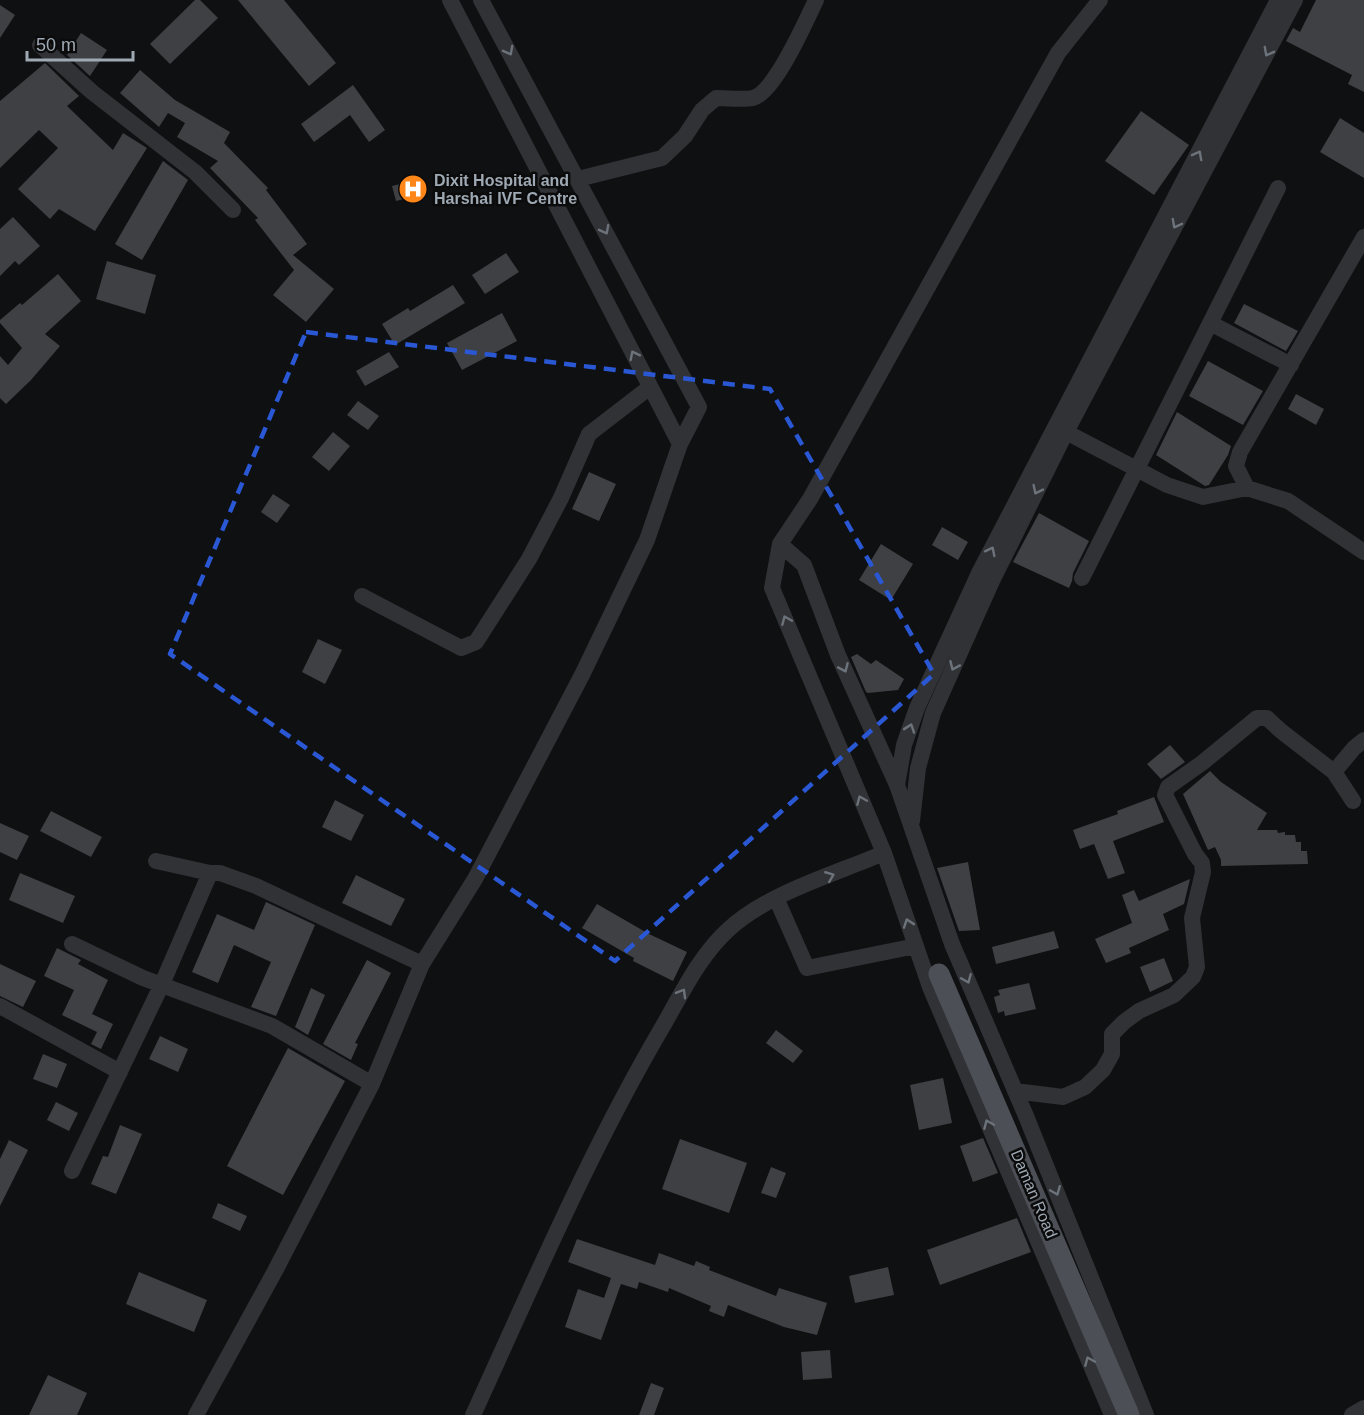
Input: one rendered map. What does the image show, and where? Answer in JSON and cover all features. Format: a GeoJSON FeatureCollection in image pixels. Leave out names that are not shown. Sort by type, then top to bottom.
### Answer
{"type":"FeatureCollection","features":[{"type":"Feature","properties":{"kind":"main road","name":"Daman Road"},"geometry":{"type":"LineString","coordinates":[[939,974],[1129,1415]]}},
{"type":"Feature","properties":{"kind":"street"},"geometry":{"type":"LineString","coordinates":[[450,0],[680,444]]}},
{"type":"Feature","properties":{"kind":"street"},"geometry":{"type":"LineString","coordinates":[[196,1415],[275,1271],[372,1084],[422,963],[475,879],[582,675],[647,540],[680,444],[699,408],[481,0]]}},
{"type":"Feature","properties":{"kind":"street"},"geometry":{"type":"LineString","coordinates":[[578,178],[662,158],[685,136],[702,110],[716,98],[753,98],[767,90],[816,0]]}},
{"type":"Feature","properties":{"kind":"street"},"geometry":{"type":"LineString","coordinates":[[1100,0],[1058,53],[810,499],[780,544],[772,588],[884,854],[930,987],[1112,1415]]}},
{"type":"Feature","properties":{"kind":"street"},"geometry":{"type":"LineString","coordinates":[[1234,100],[1278,0]]}},
{"type":"Feature","properties":{"kind":"street"},"geometry":{"type":"LineString","coordinates":[[897,785],[904,745],[917,708],[979,573],[1151,258],[1234,100],[1295,0]]}},
{"type":"Feature","properties":{"kind":"street"},"geometry":{"type":"LineString","coordinates":[[40,45],[92,92],[195,172],[233,210]]}},
{"type":"Feature","properties":{"kind":"street"},"geometry":{"type":"LineString","coordinates":[[1082,578],[1278,188]]}},
{"type":"Feature","properties":{"kind":"street"},"geometry":{"type":"LineString","coordinates":[[1247,488],[1236,466],[1240,452],[1364,237]]}},
{"type":"Feature","properties":{"kind":"street"},"geometry":{"type":"LineString","coordinates":[[912,825],[918,768],[933,713],[992,581],[1151,258]]}},
{"type":"Feature","properties":{"kind":"street"},"geometry":{"type":"LineString","coordinates":[[1209,323],[1291,365]]}},
{"type":"Feature","properties":{"kind":"street"},"geometry":{"type":"LineString","coordinates":[[362,596],[461,648],[476,642],[529,559],[561,498],[589,434],[650,387]]}},
{"type":"Feature","properties":{"kind":"street"},"geometry":{"type":"LineString","coordinates":[[1066,432],[1167,485],[1203,497],[1247,488],[1288,501],[1364,552]]}},
{"type":"Feature","properties":{"kind":"street"},"geometry":{"type":"LineString","coordinates":[[780,544],[804,565],[838,655],[897,785],[952,944],[1015,1091],[1146,1415]]}},
{"type":"Feature","properties":{"kind":"street"},"geometry":{"type":"LineString","coordinates":[[1015,1091],[1063,1096],[1085,1087],[1103,1070],[1112,1054],[1112,1034],[1139,1011],[1174,995],[1193,977],[1197,967],[1192,918],[1203,872],[1202,863],[1195,854],[1165,795],[1168,787],[1202,763],[1257,718],[1267,718],[1334,772],[1353,801]]}},
{"type":"Feature","properties":{"kind":"street"},"geometry":{"type":"LineString","coordinates":[[1334,772],[1364,740]]}},
{"type":"Feature","properties":{"kind":"street"},"geometry":{"type":"LineString","coordinates":[[473,1415],[621,1099],[704,956],[743,917],[776,898],[884,854]]}},
{"type":"Feature","properties":{"kind":"street"},"geometry":{"type":"LineString","coordinates":[[156,861],[210,873],[220,873],[256,886],[422,963]]}},
{"type":"Feature","properties":{"kind":"street"},"geometry":{"type":"LineString","coordinates":[[72,1171],[162,984],[210,873]]}},
{"type":"Feature","properties":{"kind":"street"},"geometry":{"type":"LineString","coordinates":[[776,898],[807,968],[916,946]]}},
{"type":"Feature","properties":{"kind":"street"},"geometry":{"type":"LineString","coordinates":[[72,944],[142,978],[272,1026],[372,1084]]}},
{"type":"Feature","properties":{"kind":"street"},"geometry":{"type":"LineString","coordinates":[[0,1006],[120,1072]]}},
{"type":"Feature","properties":{"kind":"street"},"geometry":{"type":"LineString","coordinates":[[1352,1415],[1364,1408]]}},
{"type":"Feature","properties":{"kind":"highlighted area"},"geometry":{"type":"Polygon","coordinates":[[[306,332],[770,389],[934,674],[615,961],[170,654],[306,332]]]}},
{"type":"Feature","properties":{"kind":"building"},"geometry":{"type":"Polygon","coordinates":[[[195,0],[200,0],[218,18],[170,64],[150,44],[195,0]]]}},
{"type":"Feature","properties":{"kind":"building"},"geometry":{"type":"Polygon","coordinates":[[[238,0],[284,0],[336,63],[309,86],[238,0]]]}},
{"type":"Feature","properties":{"kind":"building"},"geometry":{"type":"Polygon","coordinates":[[[1316,0],[1364,0],[1364,92],[1348,84],[1352,75],[1286,41],[1293,28],[1300,32],[1316,0]]]}},
{"type":"Feature","properties":{"kind":"building"},"geometry":{"type":"Polygon","coordinates":[[[0,5],[15,15],[0,38],[0,5]]]}},
{"type":"Feature","properties":{"kind":"building"},"geometry":{"type":"Polygon","coordinates":[[[81,33],[107,50],[90,76],[67,55],[81,33]]]}},
{"type":"Feature","properties":{"kind":"building"},"geometry":{"type":"Polygon","coordinates":[[[45,63],[79,96],[67,106],[113,150],[123,133],[147,148],[95,231],[59,209],[50,219],[18,189],[58,148],[39,130],[0,168],[0,101],[45,63]]]}},
{"type":"Feature","properties":{"kind":"building"},"geometry":{"type":"Polygon","coordinates":[[[140,70],[175,100],[230,132],[224,143],[268,188],[266,190],[307,244],[293,255],[334,289],[306,322],[273,295],[294,270],[255,220],[258,218],[210,168],[218,161],[177,137],[185,123],[168,113],[159,127],[120,93],[140,70]]]}},
{"type":"Feature","properties":{"kind":"building"},"geometry":{"type":"Polygon","coordinates":[[[353,85],[385,130],[369,142],[350,115],[314,142],[301,124],[353,85]]]}},
{"type":"Feature","properties":{"kind":"building"},"geometry":{"type":"Polygon","coordinates":[[[1141,111],[1189,145],[1154,195],[1105,161],[1141,111]]]}},
{"type":"Feature","properties":{"kind":"building"},"geometry":{"type":"Polygon","coordinates":[[[1340,118],[1364,133],[1364,178],[1320,152],[1340,118]]]}},
{"type":"Feature","properties":{"kind":"building"},"geometry":{"type":"Polygon","coordinates":[[[163,161],[188,180],[142,260],[115,244],[163,161]]]}},
{"type":"Feature","properties":{"kind":"building"},"geometry":{"type":"Polygon","coordinates":[[[421,179],[424,194],[396,201],[392,186],[421,179]]]}},
{"type":"Feature","properties":{"kind":"building"},"geometry":{"type":"Polygon","coordinates":[[[13,217],[40,246],[19,265],[15,261],[0,276],[0,229],[13,217]]]}},
{"type":"Feature","properties":{"kind":"building"},"geometry":{"type":"Polygon","coordinates":[[[506,253],[519,272],[485,294],[472,275],[506,253]]]}},
{"type":"Feature","properties":{"kind":"building"},"geometry":{"type":"Polygon","coordinates":[[[107,261],[156,275],[145,314],[96,299],[107,261]]]}},
{"type":"Feature","properties":{"kind":"building"},"geometry":{"type":"Polygon","coordinates":[[[58,274],[81,301],[45,334],[60,346],[31,380],[6,404],[0,398],[0,356],[8,365],[22,348],[0,323],[0,320],[20,303],[22,305],[58,274]]]}},
{"type":"Feature","properties":{"kind":"building"},"geometry":{"type":"Polygon","coordinates":[[[453,285],[465,303],[395,345],[382,324],[408,308],[410,311],[453,285]]]}},
{"type":"Feature","properties":{"kind":"building"},"geometry":{"type":"Polygon","coordinates":[[[1244,304],[1298,331],[1286,351],[1234,323],[1244,304]]]}},
{"type":"Feature","properties":{"kind":"building"},"geometry":{"type":"Polygon","coordinates":[[[502,313],[517,341],[462,370],[447,343],[502,313]]]}},
{"type":"Feature","properties":{"kind":"building"},"geometry":{"type":"Polygon","coordinates":[[[389,352],[399,367],[365,386],[356,371],[389,352]]]}},
{"type":"Feature","properties":{"kind":"building"},"geometry":{"type":"Polygon","coordinates":[[[1208,361],[1263,391],[1243,425],[1189,396],[1208,361]]]}},
{"type":"Feature","properties":{"kind":"building"},"geometry":{"type":"Polygon","coordinates":[[[1296,394],[1324,409],[1316,425],[1288,409],[1296,394]]]}},
{"type":"Feature","properties":{"kind":"building"},"geometry":{"type":"Polygon","coordinates":[[[358,401],[379,416],[368,430],[347,415],[358,401]]]}},
{"type":"Feature","properties":{"kind":"building"},"geometry":{"type":"Polygon","coordinates":[[[1177,412],[1231,446],[1228,455],[1209,485],[1205,486],[1156,455],[1177,412]]]}},
{"type":"Feature","properties":{"kind":"building"},"geometry":{"type":"Polygon","coordinates":[[[333,432],[350,446],[329,471],[312,457],[333,432]]]}},
{"type":"Feature","properties":{"kind":"building"},"geometry":{"type":"Polygon","coordinates":[[[589,472],[616,484],[599,521],[572,509],[589,472]]]}},
{"type":"Feature","properties":{"kind":"building"},"geometry":{"type":"Polygon","coordinates":[[[273,494],[290,505],[277,523],[261,512],[273,494]]]}},
{"type":"Feature","properties":{"kind":"building"},"geometry":{"type":"Polygon","coordinates":[[[1039,513],[1089,541],[1073,573],[1069,588],[1013,562],[1039,513]]]}},
{"type":"Feature","properties":{"kind":"building"},"geometry":{"type":"Polygon","coordinates":[[[942,527],[968,542],[958,560],[932,545],[942,527]]]}},
{"type":"Feature","properties":{"kind":"building"},"geometry":{"type":"Polygon","coordinates":[[[881,544],[913,564],[891,600],[859,580],[881,544]]]}},
{"type":"Feature","properties":{"kind":"building"},"geometry":{"type":"Polygon","coordinates":[[[318,639],[342,650],[325,684],[302,672],[318,639]]]}},
{"type":"Feature","properties":{"kind":"building"},"geometry":{"type":"Polygon","coordinates":[[[857,654],[871,664],[876,660],[904,679],[898,690],[866,692],[851,657],[857,654]]]}},
{"type":"Feature","properties":{"kind":"building"},"geometry":{"type":"Polygon","coordinates":[[[1170,745],[1185,762],[1161,779],[1147,764],[1170,745]]]}},
{"type":"Feature","properties":{"kind":"building"},"geometry":{"type":"Polygon","coordinates":[[[1210,771],[1221,782],[1267,813],[1257,830],[1277,830],[1278,833],[1285,832],[1285,835],[1295,835],[1296,842],[1301,842],[1301,851],[1307,851],[1308,864],[1221,866],[1221,860],[1215,847],[1208,850],[1183,794],[1210,771]]]}},
{"type":"Feature","properties":{"kind":"building"},"geometry":{"type":"Polygon","coordinates":[[[1154,797],[1164,822],[1113,841],[1125,873],[1108,879],[1094,844],[1080,849],[1073,830],[1118,814],[1117,811],[1154,797]]]}},
{"type":"Feature","properties":{"kind":"building"},"geometry":{"type":"Polygon","coordinates":[[[335,800],[364,815],[351,841],[322,827],[335,800]]]}},
{"type":"Feature","properties":{"kind":"building"},"geometry":{"type":"Polygon","coordinates":[[[51,811],[102,837],[91,857],[40,831],[51,811]]]}},
{"type":"Feature","properties":{"kind":"building"},"geometry":{"type":"Polygon","coordinates":[[[0,823],[29,836],[17,860],[0,852],[0,823]]]}},
{"type":"Feature","properties":{"kind":"building"},"geometry":{"type":"Polygon","coordinates":[[[968,862],[980,930],[959,931],[937,868],[968,862]]]}},
{"type":"Feature","properties":{"kind":"building"},"geometry":{"type":"Polygon","coordinates":[[[20,873],[75,896],[63,923],[9,900],[20,873]]]}},
{"type":"Feature","properties":{"kind":"building"},"geometry":{"type":"Polygon","coordinates":[[[356,875],[405,899],[391,926],[342,903],[356,875]]]}},
{"type":"Feature","properties":{"kind":"building"},"geometry":{"type":"Polygon","coordinates":[[[1190,879],[1184,904],[1163,914],[1169,930],[1129,948],[1131,953],[1106,963],[1095,939],[1132,923],[1122,895],[1134,890],[1139,901],[1190,879]]]}},
{"type":"Feature","properties":{"kind":"building"},"geometry":{"type":"Polygon","coordinates":[[[266,902],[315,925],[276,1016],[251,1007],[271,962],[234,945],[218,983],[192,972],[217,914],[254,930],[266,902]]]}},
{"type":"Feature","properties":{"kind":"building"},"geometry":{"type":"Polygon","coordinates":[[[597,904],[649,934],[687,952],[673,981],[633,961],[634,958],[582,928],[597,904]]]}},
{"type":"Feature","properties":{"kind":"building"},"geometry":{"type":"Polygon","coordinates":[[[1054,931],[1059,948],[996,964],[992,947],[1054,931]]]}},
{"type":"Feature","properties":{"kind":"building"},"geometry":{"type":"Polygon","coordinates":[[[57,948],[81,960],[78,964],[108,980],[92,1014],[113,1024],[101,1049],[91,1044],[97,1032],[62,1015],[74,990],[44,976],[57,948]]]}},
{"type":"Feature","properties":{"kind":"building"},"geometry":{"type":"Polygon","coordinates":[[[1164,958],[1173,981],[1150,992],[1140,967],[1164,958]]]}},
{"type":"Feature","properties":{"kind":"building"},"geometry":{"type":"Polygon","coordinates":[[[367,960],[391,973],[355,1043],[358,1044],[351,1060],[323,1044],[367,960]]]}},
{"type":"Feature","properties":{"kind":"building"},"geometry":{"type":"Polygon","coordinates":[[[0,964],[36,981],[23,1007],[0,996],[0,964]]]}},
{"type":"Feature","properties":{"kind":"building"},"geometry":{"type":"Polygon","coordinates":[[[1029,983],[1036,1009],[1005,1016],[1004,1011],[998,1013],[994,997],[1000,995],[998,990],[1029,983]]]}},
{"type":"Feature","properties":{"kind":"building"},"geometry":{"type":"Polygon","coordinates":[[[311,988],[325,995],[308,1035],[295,1027],[311,988]]]}},
{"type":"Feature","properties":{"kind":"building"},"geometry":{"type":"Polygon","coordinates":[[[776,1030],[803,1051],[793,1063],[766,1043],[776,1030]]]}},
{"type":"Feature","properties":{"kind":"building"},"geometry":{"type":"Polygon","coordinates":[[[160,1036],[188,1049],[178,1072],[149,1059],[160,1036]]]}},
{"type":"Feature","properties":{"kind":"building"},"geometry":{"type":"Polygon","coordinates":[[[288,1048],[345,1081],[283,1195],[227,1166],[288,1048]]]}},
{"type":"Feature","properties":{"kind":"building"},"geometry":{"type":"Polygon","coordinates":[[[43,1054],[67,1064],[57,1088],[33,1079],[43,1054]]]}},
{"type":"Feature","properties":{"kind":"building"},"geometry":{"type":"Polygon","coordinates":[[[943,1078],[952,1123],[919,1130],[910,1085],[943,1078]]]}},
{"type":"Feature","properties":{"kind":"building"},"geometry":{"type":"Polygon","coordinates":[[[56,1102],[78,1113],[69,1131],[47,1120],[56,1102]]]}},
{"type":"Feature","properties":{"kind":"building"},"geometry":{"type":"Polygon","coordinates":[[[120,1125],[142,1134],[116,1194],[91,1184],[103,1156],[108,1157],[120,1125]]]}},
{"type":"Feature","properties":{"kind":"building"},"geometry":{"type":"Polygon","coordinates":[[[983,1138],[998,1173],[973,1182],[960,1146],[983,1138]]]}},
{"type":"Feature","properties":{"kind":"building"},"geometry":{"type":"Polygon","coordinates":[[[680,1139],[747,1163],[729,1213],[662,1189],[680,1139]]]}},
{"type":"Feature","properties":{"kind":"building"},"geometry":{"type":"Polygon","coordinates":[[[9,1140],[28,1150],[0,1206],[0,1159],[9,1140]]]}},
{"type":"Feature","properties":{"kind":"building"},"geometry":{"type":"Polygon","coordinates":[[[771,1167],[786,1173],[776,1198],[761,1193],[771,1167]]]}},
{"type":"Feature","properties":{"kind":"building"},"geometry":{"type":"Polygon","coordinates":[[[218,1203],[247,1216],[240,1231],[212,1218],[218,1203]]]}},
{"type":"Feature","properties":{"kind":"building"},"geometry":{"type":"Polygon","coordinates":[[[1017,1218],[1031,1252],[940,1285],[927,1250],[1017,1218]]]}},
{"type":"Feature","properties":{"kind":"building"},"geometry":{"type":"Polygon","coordinates":[[[577,1239],[655,1265],[659,1253],[694,1266],[696,1261],[710,1267],[709,1270],[776,1296],[779,1288],[827,1303],[817,1335],[784,1327],[728,1305],[724,1317],[709,1311],[711,1306],[669,1288],[668,1292],[639,1282],[637,1289],[621,1284],[601,1340],[565,1327],[578,1289],[604,1298],[611,1278],[568,1262],[577,1239]]]}},
{"type":"Feature","properties":{"kind":"building"},"geometry":{"type":"Polygon","coordinates":[[[888,1267],[894,1295],[855,1303],[849,1276],[888,1267]]]}},
{"type":"Feature","properties":{"kind":"building"},"geometry":{"type":"Polygon","coordinates":[[[139,1272],[207,1300],[194,1332],[126,1304],[139,1272]]]}},
{"type":"Feature","properties":{"kind":"building"},"geometry":{"type":"Polygon","coordinates":[[[830,1350],[832,1378],[803,1380],[801,1352],[830,1350]]]}},
{"type":"Feature","properties":{"kind":"building"},"geometry":{"type":"Polygon","coordinates":[[[48,1375],[87,1393],[77,1415],[29,1415],[48,1375]]]}},
{"type":"Feature","properties":{"kind":"building"},"geometry":{"type":"Polygon","coordinates":[[[651,1383],[664,1388],[654,1415],[639,1415],[651,1383]]]}},
{"type":"Feature","properties":{"kind":"place","name":"Dixit Hospital and Harshai IVF Centre"},"geometry":{"type":"Point","coordinates":[413,189]}}]}
